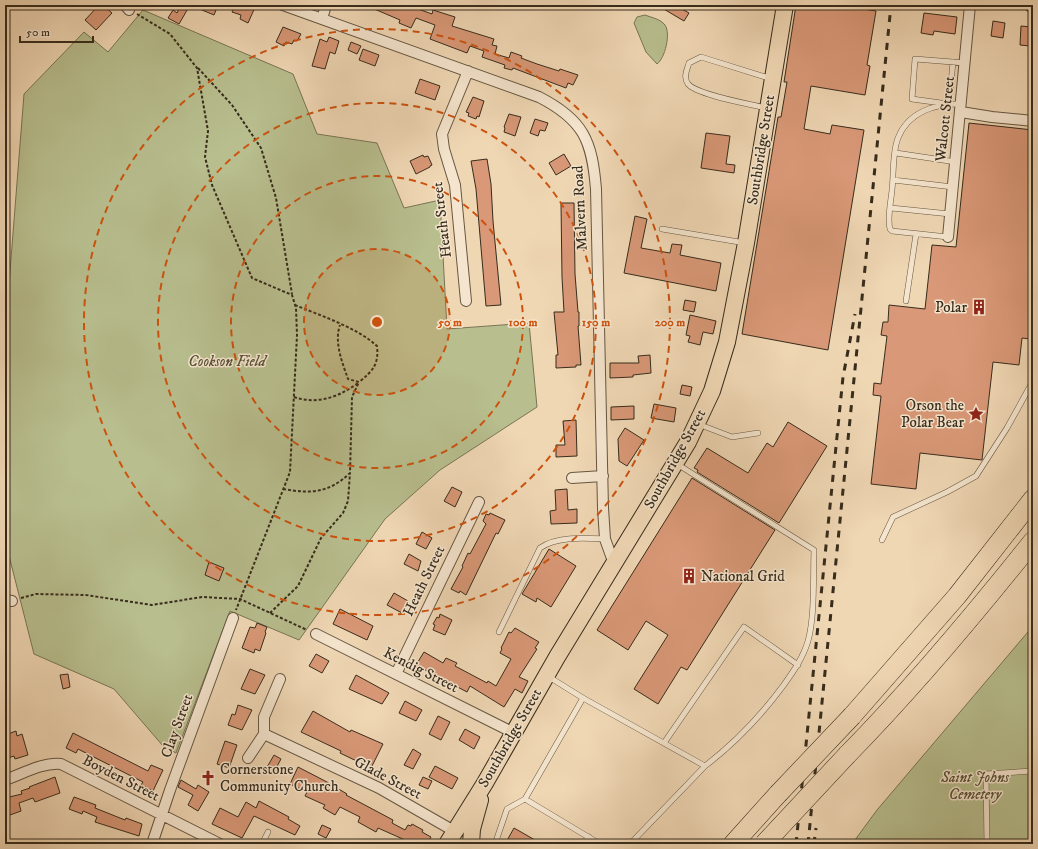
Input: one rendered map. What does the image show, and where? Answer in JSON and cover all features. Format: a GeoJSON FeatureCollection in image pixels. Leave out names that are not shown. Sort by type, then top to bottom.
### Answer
{"type":"FeatureCollection","features":[{"type":"Feature","properties":{"kind":"highway"},"geometry":{"type":"LineString","coordinates":[[732,844],[852,716],[957,596],[1033,499]]}},
{"type":"Feature","properties":{"kind":"highway"},"geometry":{"type":"LineString","coordinates":[[764,844],[917,681],[983,604],[1033,541]]}},
{"type":"Feature","properties":{"kind":"main road","name":"Southbridge Street"},"geometry":{"type":"LineString","coordinates":[[453,840],[546,676],[675,463],[697,423],[712,391],[723,358],[746,243],[785,5]]}},
{"type":"Feature","properties":{"kind":"main road"},"geometry":{"type":"LineString","coordinates":[[471,844],[472,829],[485,783]]}},
{"type":"Feature","properties":{"kind":"street","name":"Malvern Road"},"geometry":{"type":"LineString","coordinates":[[283,5],[468,70],[539,97],[558,106],[574,120],[585,136],[591,151],[596,189],[605,539],[614,564]]}},
{"type":"Feature","properties":{"kind":"street"},"geometry":{"type":"LineString","coordinates":[[322,19],[326,5]]}},
{"type":"Feature","properties":{"kind":"street","name":"Walcott Street"},"geometry":{"type":"LineString","coordinates":[[948,237],[962,108],[970,5]]}},
{"type":"Feature","properties":{"kind":"street","name":"Heath Street"},"geometry":{"type":"LineString","coordinates":[[466,301],[455,185],[444,149],[442,134],[468,70]]}},
{"type":"Feature","properties":{"kind":"street"},"geometry":{"type":"LineString","coordinates":[[962,108],[992,117],[1033,121]]}},
{"type":"Feature","properties":{"kind":"street"},"geometry":{"type":"LineString","coordinates":[[572,478],[603,476]]}},
{"type":"Feature","properties":{"kind":"street","name":"Heath Street"},"geometry":{"type":"LineString","coordinates":[[396,674],[480,502]]}},
{"type":"Feature","properties":{"kind":"street","name":"Clay Street"},"geometry":{"type":"LineString","coordinates":[[152,844],[233,618]]}},
{"type":"Feature","properties":{"kind":"street","name":"Kendig Street"},"geometry":{"type":"LineString","coordinates":[[316,634],[514,733]]}},
{"type":"Feature","properties":{"kind":"street"},"geometry":{"type":"LineString","coordinates":[[248,758],[264,734],[264,717],[280,679]]}},
{"type":"Feature","properties":{"kind":"street","name":"Glade Street"},"geometry":{"type":"LineString","coordinates":[[264,734],[379,788],[453,840]]}},
{"type":"Feature","properties":{"kind":"street","name":"Boyden Street"},"geometry":{"type":"LineString","coordinates":[[5,780],[42,767],[61,764],[220,844]]}},
{"type":"Feature","properties":{"kind":"lane"},"geometry":{"type":"LineString","coordinates":[[768,109],[700,92],[688,84],[685,76],[689,63],[701,57],[773,79]]}},
{"type":"Feature","properties":{"kind":"lane"},"geometry":{"type":"LineString","coordinates":[[962,108],[947,104],[912,99],[915,59],[966,63]]}},
{"type":"Feature","properties":{"kind":"lane"},"geometry":{"type":"LineString","coordinates":[[947,104],[953,62]]}},
{"type":"Feature","properties":{"kind":"lane"},"geometry":{"type":"LineString","coordinates":[[947,104],[933,106],[920,112],[906,124],[898,138],[893,180],[890,229],[916,234],[948,237]]}},
{"type":"Feature","properties":{"kind":"lane"},"geometry":{"type":"LineString","coordinates":[[896,153],[956,162]]}},
{"type":"Feature","properties":{"kind":"lane"},"geometry":{"type":"LineString","coordinates":[[893,180],[953,187]]}},
{"type":"Feature","properties":{"kind":"lane"},"geometry":{"type":"LineString","coordinates":[[891,208],[950,214]]}},
{"type":"Feature","properties":{"kind":"lane"},"geometry":{"type":"LineString","coordinates":[[662,228],[746,243]]}},
{"type":"Feature","properties":{"kind":"lane"},"geometry":{"type":"LineString","coordinates":[[906,301],[916,234]]}},
{"type":"Feature","properties":{"kind":"lane"},"geometry":{"type":"LineString","coordinates":[[882,540],[893,517],[976,476],[1007,428],[1033,381]]}},
{"type":"Feature","properties":{"kind":"lane"},"geometry":{"type":"LineString","coordinates":[[697,423],[732,437],[758,433]]}},
{"type":"Feature","properties":{"kind":"lane"},"geometry":{"type":"LineString","coordinates":[[630,844],[705,766],[729,748],[762,715],[798,665],[808,640],[812,610],[814,550],[675,463]]}},
{"type":"Feature","properties":{"kind":"lane"},"geometry":{"type":"LineString","coordinates":[[499,632],[540,548],[548,542],[586,538],[605,539]]}},
{"type":"Feature","properties":{"kind":"lane"},"geometry":{"type":"LineString","coordinates":[[664,743],[744,627],[798,665]]}},
{"type":"Feature","properties":{"kind":"lane"},"geometry":{"type":"LineString","coordinates":[[546,676],[705,766]]}},
{"type":"Feature","properties":{"kind":"lane"},"geometry":{"type":"LineString","coordinates":[[495,844],[507,810],[525,799],[583,698]]}},
{"type":"Feature","properties":{"kind":"lane"},"geometry":{"type":"LineString","coordinates":[[987,844],[986,774],[1033,772]]}},
{"type":"Feature","properties":{"kind":"lane"},"geometry":{"type":"LineString","coordinates":[[525,799],[600,844]]}},
{"type":"Feature","properties":{"kind":"lane"},"geometry":{"type":"LineString","coordinates":[[262,844],[268,832]]}},
{"type":"Feature","properties":{"kind":"lane"},"geometry":{"type":"LineString","coordinates":[[583,844],[589,837]]}},
{"type":"Feature","properties":{"kind":"path"},"geometry":{"type":"LineString","coordinates":[[127,7],[170,34],[197,68],[232,105],[261,148],[276,198],[279,226],[288,264],[292,295],[295,305],[297,335],[290,472],[233,618]]}},
{"type":"Feature","properties":{"kind":"path"},"geometry":{"type":"LineString","coordinates":[[197,68],[208,131],[205,157],[212,185],[230,230],[252,278],[292,295]]}},
{"type":"Feature","properties":{"kind":"path"},"geometry":{"type":"LineString","coordinates":[[294,397],[306,401],[323,400],[348,390],[370,373],[378,358],[377,346],[367,337],[295,305]]}},
{"type":"Feature","properties":{"kind":"path"},"geometry":{"type":"LineString","coordinates":[[340,325],[336,335],[346,373],[348,379],[359,382]]}},
{"type":"Feature","properties":{"kind":"path"},"geometry":{"type":"LineString","coordinates":[[270,613],[298,586],[321,538],[343,513],[348,501],[352,397],[359,382]]}},
{"type":"Feature","properties":{"kind":"path"},"geometry":{"type":"LineString","coordinates":[[283,489],[304,493],[319,491],[338,484],[350,473]]}},
{"type":"Feature","properties":{"kind":"path"},"geometry":{"type":"LineString","coordinates":[[9,600],[36,594],[86,595],[152,605],[202,597],[240,599],[316,634]]}},
{"type":"Feature","properties":{"kind":"green space","name":"Cookson Field"},"geometry":{"type":"Polygon","coordinates":[[[143,10],[293,74],[317,134],[377,143],[404,208],[440,200],[447,329],[529,323],[537,407],[440,470],[385,519],[299,640],[230,611],[176,753],[163,746],[114,689],[34,654],[5,540],[5,339],[24,94],[84,32],[108,52],[143,10]]]}},
{"type":"Feature","properties":{"kind":"green space"},"geometry":{"type":"Polygon","coordinates":[[[645,15],[661,21],[667,29],[665,51],[657,64],[646,52],[634,23],[637,17],[645,15]]]}},
{"type":"Feature","properties":{"kind":"green space","name":"Saint Johns Cemetery"},"geometry":{"type":"Polygon","coordinates":[[[1033,626],[1033,844],[852,844],[877,810],[1033,626]]]}},
{"type":"Feature","properties":{"kind":"building"},"geometry":{"type":"Polygon","coordinates":[[[99,5],[103,5],[112,13],[96,30],[85,20],[99,5]]]}},
{"type":"Feature","properties":{"kind":"building"},"geometry":{"type":"Polygon","coordinates":[[[181,5],[190,5],[179,24],[168,18],[173,10],[177,13],[181,5]]]}},
{"type":"Feature","properties":{"kind":"building"},"geometry":{"type":"Polygon","coordinates":[[[190,5],[218,5],[214,15],[190,5]]]}},
{"type":"Feature","properties":{"kind":"building"},"geometry":{"type":"Polygon","coordinates":[[[235,5],[256,5],[248,23],[240,19],[241,15],[232,12],[235,5]]]}},
{"type":"Feature","properties":{"kind":"building"},"geometry":{"type":"Polygon","coordinates":[[[365,5],[407,5],[432,14],[433,10],[455,17],[452,26],[494,39],[492,45],[497,46],[495,54],[509,58],[511,52],[522,56],[521,58],[537,64],[578,75],[573,85],[568,83],[566,88],[513,68],[512,70],[504,68],[505,65],[482,57],[484,51],[470,46],[467,53],[430,39],[435,25],[416,18],[411,28],[399,23],[400,20],[365,5]]]}},
{"type":"Feature","properties":{"kind":"building"},"geometry":{"type":"Polygon","coordinates":[[[657,5],[675,5],[689,13],[684,21],[657,5]]]}},
{"type":"Feature","properties":{"kind":"building"},"geometry":{"type":"Polygon","coordinates":[[[796,5],[839,5],[876,11],[867,65],[870,66],[865,95],[811,86],[804,129],[830,134],[832,125],[864,130],[828,350],[742,334],[778,117],[781,117],[787,82],[784,82],[796,5]]]}},
{"type":"Feature","properties":{"kind":"building"},"geometry":{"type":"Polygon","coordinates":[[[924,13],[957,17],[955,34],[934,31],[933,35],[921,33],[924,13]]]}},
{"type":"Feature","properties":{"kind":"building"},"geometry":{"type":"Polygon","coordinates":[[[993,21],[1005,23],[1003,38],[991,36],[993,21]]]}},
{"type":"Feature","properties":{"kind":"building"},"geometry":{"type":"Polygon","coordinates":[[[1021,26],[1031,27],[1030,46],[1020,45],[1021,26]]]}},
{"type":"Feature","properties":{"kind":"building"},"geometry":{"type":"Polygon","coordinates":[[[283,27],[301,34],[297,41],[294,40],[292,44],[286,42],[284,46],[276,42],[283,27]]]}},
{"type":"Feature","properties":{"kind":"building"},"geometry":{"type":"Polygon","coordinates":[[[329,37],[339,41],[335,54],[330,52],[325,69],[312,66],[320,39],[327,42],[329,37]]]}},
{"type":"Feature","properties":{"kind":"building"},"geometry":{"type":"Polygon","coordinates":[[[351,42],[361,46],[357,54],[348,50],[351,42]]]}},
{"type":"Feature","properties":{"kind":"building"},"geometry":{"type":"Polygon","coordinates":[[[363,49],[379,55],[375,66],[359,60],[363,49]]]}},
{"type":"Feature","properties":{"kind":"building"},"geometry":{"type":"Polygon","coordinates":[[[420,79],[440,86],[435,100],[415,93],[420,79]]]}},
{"type":"Feature","properties":{"kind":"building"},"geometry":{"type":"Polygon","coordinates":[[[473,97],[484,101],[479,117],[477,116],[476,119],[468,116],[469,113],[466,112],[473,97]]]}},
{"type":"Feature","properties":{"kind":"building"},"geometry":{"type":"Polygon","coordinates":[[[509,114],[521,117],[515,136],[504,132],[504,127],[509,114]]]}},
{"type":"Feature","properties":{"kind":"building"},"geometry":{"type":"Polygon","coordinates":[[[535,119],[548,123],[545,131],[540,130],[538,136],[530,133],[535,119]]]}},
{"type":"Feature","properties":{"kind":"building","name":"Polar"},"geometry":{"type":"Polygon","coordinates":[[[969,123],[1033,130],[1033,311],[1030,339],[1022,338],[1019,365],[993,362],[982,460],[920,453],[916,489],[871,484],[881,396],[873,395],[874,383],[881,384],[887,336],[881,335],[883,322],[888,322],[889,305],[925,309],[932,245],[956,247],[969,123]]]}},
{"type":"Feature","properties":{"kind":"building"},"geometry":{"type":"Polygon","coordinates":[[[706,133],[730,136],[726,164],[735,165],[734,173],[701,168],[706,133]]]}},
{"type":"Feature","properties":{"kind":"building"},"geometry":{"type":"Polygon","coordinates":[[[564,154],[571,166],[556,175],[549,163],[564,154]]]}},
{"type":"Feature","properties":{"kind":"building"},"geometry":{"type":"Polygon","coordinates":[[[423,155],[424,157],[428,156],[432,165],[416,174],[410,161],[423,155]]]}},
{"type":"Feature","properties":{"kind":"building"},"geometry":{"type":"Polygon","coordinates":[[[487,159],[491,184],[501,305],[486,306],[476,189],[471,161],[487,159]]]}},
{"type":"Feature","properties":{"kind":"building"},"geometry":{"type":"Polygon","coordinates":[[[561,203],[574,203],[575,274],[579,312],[578,326],[581,365],[576,365],[576,367],[556,368],[556,355],[558,355],[554,312],[564,312],[561,203]]]}},
{"type":"Feature","properties":{"kind":"building"},"geometry":{"type":"Polygon","coordinates":[[[635,216],[647,219],[641,248],[670,253],[672,244],[682,245],[680,255],[721,263],[716,291],[624,273],[635,216]]]}},
{"type":"Feature","properties":{"kind":"building"},"geometry":{"type":"Polygon","coordinates":[[[685,300],[696,302],[694,312],[683,310],[685,300]]]}},
{"type":"Feature","properties":{"kind":"building"},"geometry":{"type":"Polygon","coordinates":[[[690,315],[716,321],[713,334],[703,332],[700,345],[688,342],[690,336],[686,335],[690,315]]]}},
{"type":"Feature","properties":{"kind":"building"},"geometry":{"type":"Polygon","coordinates":[[[650,355],[651,373],[633,375],[633,377],[610,378],[610,363],[639,363],[638,356],[650,355]]]}},
{"type":"Feature","properties":{"kind":"building"},"geometry":{"type":"Polygon","coordinates":[[[682,385],[692,387],[690,396],[680,394],[682,385]]]}},
{"type":"Feature","properties":{"kind":"building"},"geometry":{"type":"Polygon","coordinates":[[[654,404],[676,408],[674,422],[651,418],[654,404]]]}},
{"type":"Feature","properties":{"kind":"building"},"geometry":{"type":"Polygon","coordinates":[[[634,406],[634,419],[611,420],[611,407],[634,406]]]}},
{"type":"Feature","properties":{"kind":"building"},"geometry":{"type":"Polygon","coordinates":[[[576,420],[577,456],[556,457],[556,445],[565,445],[563,421],[576,420]]]}},
{"type":"Feature","properties":{"kind":"building"},"geometry":{"type":"Polygon","coordinates":[[[788,422],[827,446],[779,523],[697,472],[698,470],[694,468],[707,448],[748,473],[767,443],[773,447],[788,422]]]}},
{"type":"Feature","properties":{"kind":"building"},"geometry":{"type":"Polygon","coordinates":[[[625,428],[644,440],[627,466],[619,461],[618,439],[625,428]]]}},
{"type":"Feature","properties":{"kind":"building","name":"National Grid"},"geometry":{"type":"Polygon","coordinates":[[[692,478],[775,530],[687,670],[681,667],[658,704],[634,689],[668,635],[646,621],[628,650],[597,630],[692,478]]]}},
{"type":"Feature","properties":{"kind":"building"},"geometry":{"type":"Polygon","coordinates":[[[452,487],[462,492],[455,507],[444,501],[452,487]]]}},
{"type":"Feature","properties":{"kind":"building"},"geometry":{"type":"Polygon","coordinates":[[[567,489],[568,510],[577,509],[577,523],[551,524],[550,511],[556,510],[555,490],[567,489]]]}},
{"type":"Feature","properties":{"kind":"building"},"geometry":{"type":"Polygon","coordinates":[[[490,513],[505,520],[498,534],[496,533],[466,595],[460,591],[459,593],[451,589],[463,567],[462,566],[468,553],[470,554],[486,524],[483,521],[486,514],[489,515],[490,513]]]}},
{"type":"Feature","properties":{"kind":"building"},"geometry":{"type":"Polygon","coordinates":[[[422,532],[432,538],[426,549],[416,544],[422,532]]]}},
{"type":"Feature","properties":{"kind":"building"},"geometry":{"type":"Polygon","coordinates":[[[549,549],[576,566],[551,607],[537,598],[536,602],[522,594],[549,549]]]}},
{"type":"Feature","properties":{"kind":"building"},"geometry":{"type":"Polygon","coordinates":[[[409,554],[421,561],[418,571],[404,564],[409,554]]]}},
{"type":"Feature","properties":{"kind":"building"},"geometry":{"type":"Polygon","coordinates":[[[209,562],[224,568],[219,581],[205,575],[209,562]]]}},
{"type":"Feature","properties":{"kind":"building"},"geometry":{"type":"Polygon","coordinates":[[[394,593],[408,601],[402,613],[387,605],[394,593]]]}},
{"type":"Feature","properties":{"kind":"building"},"geometry":{"type":"Polygon","coordinates":[[[340,609],[373,626],[367,640],[333,624],[340,609]]]}},
{"type":"Feature","properties":{"kind":"building"},"geometry":{"type":"Polygon","coordinates":[[[440,614],[452,620],[445,635],[433,630],[435,625],[433,624],[437,617],[439,618],[440,614]]]}},
{"type":"Feature","properties":{"kind":"building"},"geometry":{"type":"Polygon","coordinates":[[[257,623],[267,627],[260,651],[255,649],[254,653],[242,648],[250,627],[255,628],[257,623]]]}},
{"type":"Feature","properties":{"kind":"building"},"geometry":{"type":"Polygon","coordinates":[[[515,628],[539,642],[535,648],[537,649],[519,677],[528,681],[522,693],[515,689],[504,707],[470,686],[467,692],[416,665],[424,652],[443,663],[446,658],[457,663],[455,666],[487,683],[488,681],[496,686],[511,659],[500,653],[501,648],[509,632],[511,633],[515,628]]]}},
{"type":"Feature","properties":{"kind":"building"},"geometry":{"type":"Polygon","coordinates":[[[316,654],[329,661],[322,673],[309,666],[316,654]]]}},
{"type":"Feature","properties":{"kind":"building"},"geometry":{"type":"Polygon","coordinates":[[[250,669],[265,675],[255,694],[241,689],[250,669]]]}},
{"type":"Feature","properties":{"kind":"building"},"geometry":{"type":"Polygon","coordinates":[[[68,674],[70,687],[63,689],[60,675],[68,674]]]}},
{"type":"Feature","properties":{"kind":"building"},"geometry":{"type":"Polygon","coordinates":[[[356,675],[389,693],[382,704],[349,689],[356,675]]]}},
{"type":"Feature","properties":{"kind":"building"},"geometry":{"type":"Polygon","coordinates":[[[405,701],[422,710],[416,721],[399,713],[405,701]]]}},
{"type":"Feature","properties":{"kind":"building"},"geometry":{"type":"Polygon","coordinates":[[[238,705],[252,710],[242,730],[228,725],[232,714],[235,715],[238,705]]]}},
{"type":"Feature","properties":{"kind":"building"},"geometry":{"type":"Polygon","coordinates":[[[313,711],[350,732],[351,730],[383,744],[371,768],[340,753],[341,751],[301,732],[313,711]]]}},
{"type":"Feature","properties":{"kind":"building"},"geometry":{"type":"Polygon","coordinates":[[[438,716],[450,722],[441,740],[429,734],[438,716]]]}},
{"type":"Feature","properties":{"kind":"building"},"geometry":{"type":"Polygon","coordinates":[[[465,729],[480,737],[474,749],[459,740],[465,729]]]}},
{"type":"Feature","properties":{"kind":"building"},"geometry":{"type":"Polygon","coordinates":[[[16,731],[17,736],[22,734],[28,755],[15,759],[14,756],[5,759],[5,735],[16,731]]]}},
{"type":"Feature","properties":{"kind":"building"},"geometry":{"type":"Polygon","coordinates":[[[73,733],[148,771],[151,765],[163,770],[153,791],[141,785],[143,782],[78,749],[76,753],[66,748],[73,733]]]}},
{"type":"Feature","properties":{"kind":"building"},"geometry":{"type":"Polygon","coordinates":[[[225,741],[237,745],[229,768],[217,764],[225,741]]]}},
{"type":"Feature","properties":{"kind":"building"},"geometry":{"type":"Polygon","coordinates":[[[413,749],[421,754],[413,769],[404,765],[413,749]]]}},
{"type":"Feature","properties":{"kind":"building"},"geometry":{"type":"Polygon","coordinates":[[[274,755],[281,759],[273,774],[266,769],[274,755]]]}},
{"type":"Feature","properties":{"kind":"building"},"geometry":{"type":"Polygon","coordinates":[[[435,766],[458,778],[452,789],[429,777],[435,766]]]}},
{"type":"Feature","properties":{"kind":"building"},"geometry":{"type":"Polygon","coordinates":[[[298,767],[393,820],[392,823],[405,830],[408,825],[411,826],[412,824],[423,830],[422,832],[431,837],[427,844],[414,844],[378,828],[376,832],[358,822],[360,817],[340,807],[335,815],[323,808],[325,805],[305,796],[307,792],[290,784],[298,767]]]}},
{"type":"Feature","properties":{"kind":"building"},"geometry":{"type":"Polygon","coordinates":[[[55,777],[60,793],[35,802],[33,798],[19,803],[21,811],[10,815],[5,798],[22,794],[21,791],[55,777]]]}},
{"type":"Feature","properties":{"kind":"building"},"geometry":{"type":"Polygon","coordinates":[[[423,777],[432,781],[428,789],[419,785],[423,777]]]}},
{"type":"Feature","properties":{"kind":"building"},"geometry":{"type":"Polygon","coordinates":[[[181,780],[196,789],[198,785],[209,792],[198,811],[188,805],[193,795],[178,787],[181,780]]]}},
{"type":"Feature","properties":{"kind":"building"},"geometry":{"type":"Polygon","coordinates":[[[74,797],[96,805],[95,808],[125,820],[126,818],[142,824],[139,836],[95,822],[97,817],[83,811],[82,814],[69,809],[74,797]]]}},
{"type":"Feature","properties":{"kind":"building"},"geometry":{"type":"Polygon","coordinates":[[[259,801],[289,817],[288,819],[300,826],[295,835],[254,816],[242,838],[212,824],[220,808],[238,817],[246,802],[256,808],[259,801]]]}},
{"type":"Feature","properties":{"kind":"building"},"geometry":{"type":"Polygon","coordinates":[[[322,825],[331,829],[326,838],[318,834],[322,825]]]}},
{"type":"Feature","properties":{"kind":"building"},"geometry":{"type":"Polygon","coordinates":[[[514,828],[542,844],[505,844],[514,828]]]}},
{"type":"Feature","properties":{"kind":"railway"},"geometry":{"type":"LineString","coordinates":[[808,844],[891,5]]}},
{"type":"Feature","properties":{"kind":"railway"},"geometry":{"type":"LineString","coordinates":[[796,844],[843,377],[855,314]]}},
{"type":"Feature","properties":{"kind":"railway"},"geometry":{"type":"LineString","coordinates":[[814,844],[816,828]]}},
{"type":"Feature","properties":{"kind":"place","name":"Polar"},"geometry":{"type":"Point","coordinates":[979,307]}},
{"type":"Feature","properties":{"kind":"place","name":"Orson the Polar Bear"},"geometry":{"type":"Point","coordinates":[976,414]}},
{"type":"Feature","properties":{"kind":"place","name":"National Grid"},"geometry":{"type":"Point","coordinates":[689,576]}},
{"type":"Feature","properties":{"kind":"place","name":"Cornerstone Community Church"},"geometry":{"type":"Point","coordinates":[208,778]}}]}
